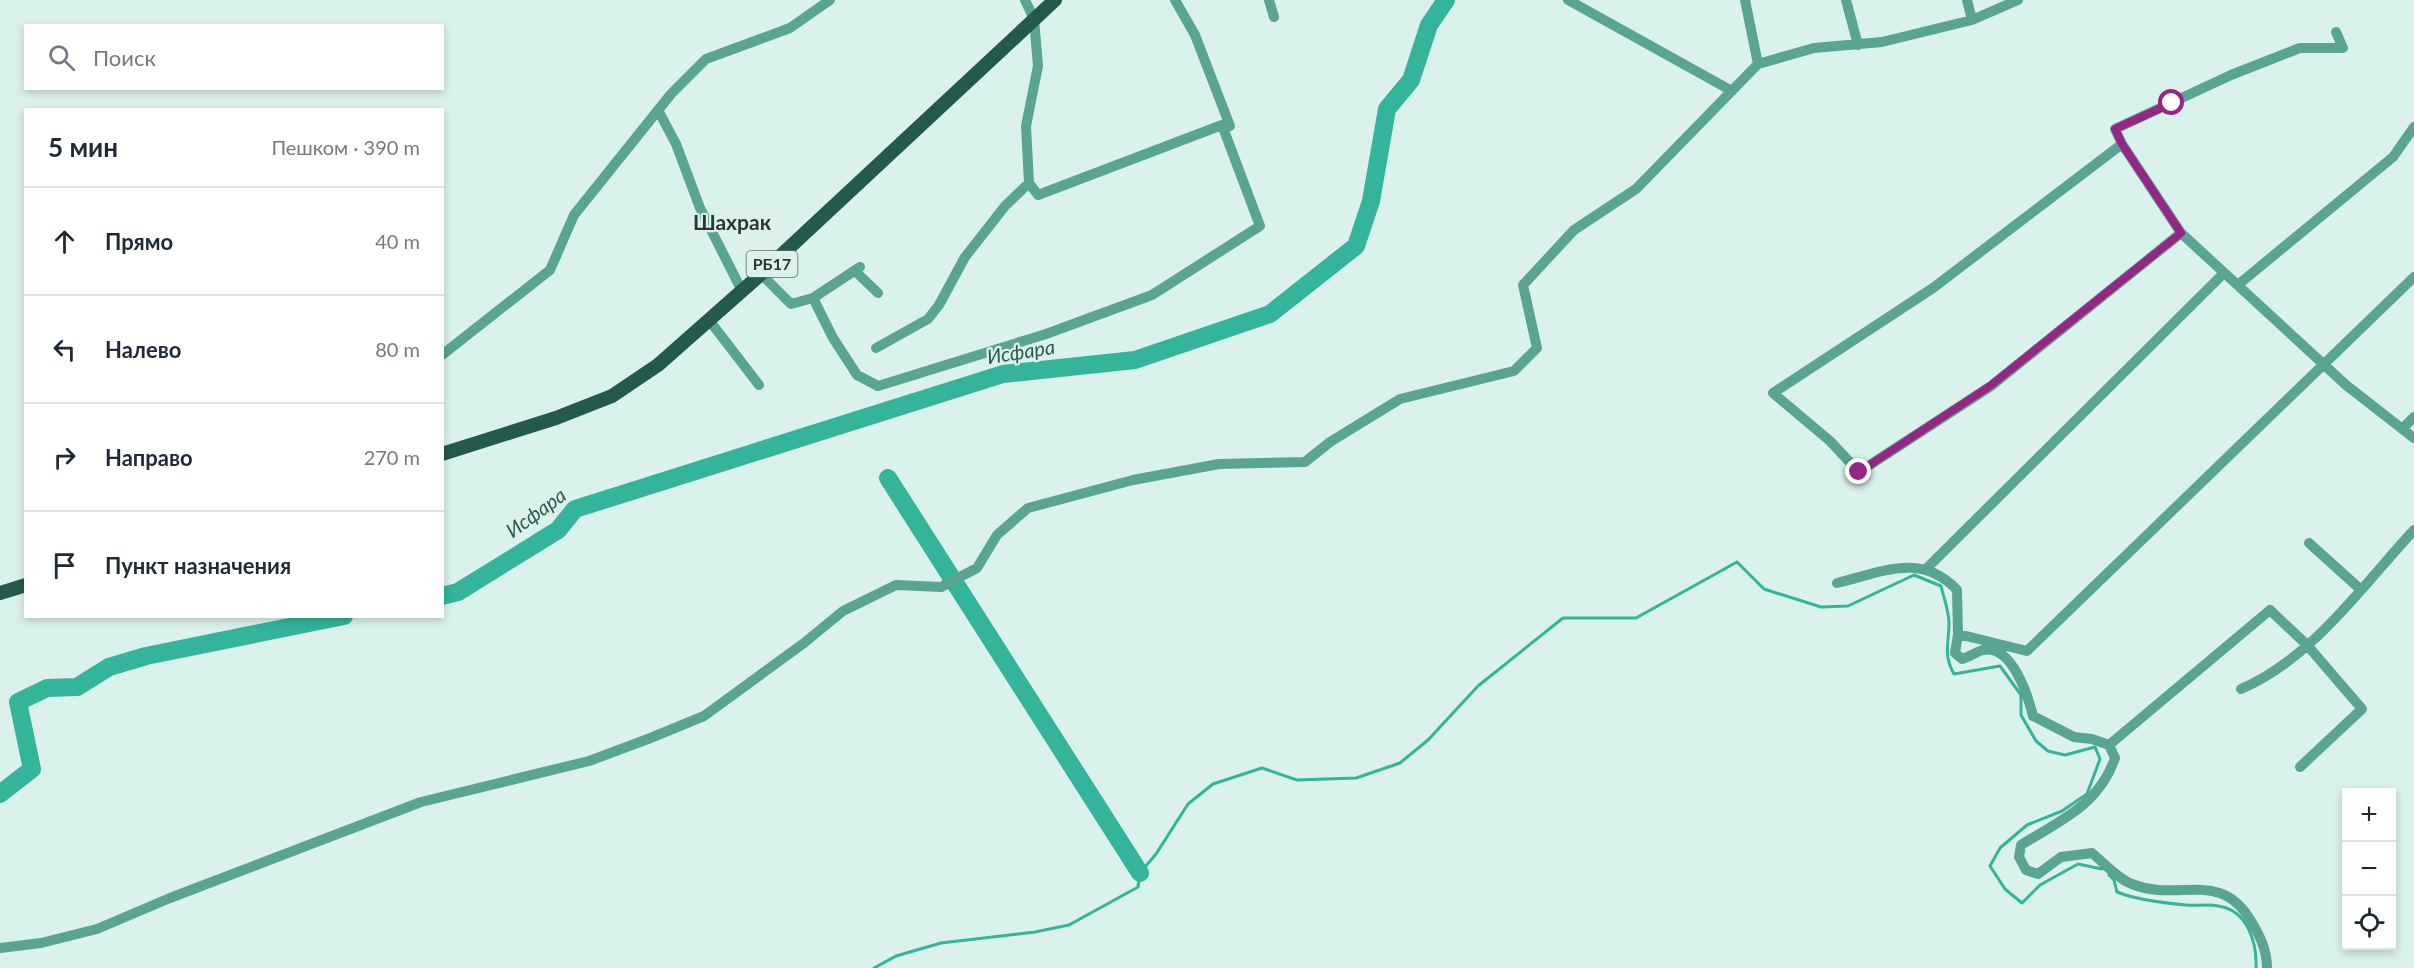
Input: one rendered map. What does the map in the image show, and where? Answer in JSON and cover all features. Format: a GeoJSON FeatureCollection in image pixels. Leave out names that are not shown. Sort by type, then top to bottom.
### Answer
{"type":"FeatureCollection","features":[{"type":"Feature","properties":{"kind":"main road","name":"РБ17"},"geometry":{"type":"LineString","coordinates":[[444,453],[556,418],[612,396],[657,365],[761,274],[1055,0]]}},
{"type":"Feature","properties":{"kind":"main road"},"geometry":{"type":"LineString","coordinates":[[0,593],[24,586]]}},
{"type":"Feature","properties":{"kind":"street"},"geometry":{"type":"LineString","coordinates":[[444,353],[550,270],[574,215],[658,110],[706,59],[790,28],[830,0]]}},
{"type":"Feature","properties":{"kind":"street"},"geometry":{"type":"LineString","coordinates":[[1025,0],[1034,19],[1038,66],[1026,126],[1029,183],[1038,195],[1222,125],[1230,126],[1195,35],[1175,0]]}},
{"type":"Feature","properties":{"kind":"street"},"geometry":{"type":"LineString","coordinates":[[1269,0],[1274,17]]}},
{"type":"Feature","properties":{"kind":"street"},"geometry":{"type":"LineString","coordinates":[[1568,0],[1732,91]]}},
{"type":"Feature","properties":{"kind":"street"},"geometry":{"type":"LineString","coordinates":[[1745,0],[1758,64]]}},
{"type":"Feature","properties":{"kind":"street"},"geometry":{"type":"LineString","coordinates":[[1846,0],[1858,45]]}},
{"type":"Feature","properties":{"kind":"street"},"geometry":{"type":"LineString","coordinates":[[1967,0],[1972,20]]}},
{"type":"Feature","properties":{"kind":"street"},"geometry":{"type":"LineString","coordinates":[[0,948],[40,943],[98,929],[170,898],[422,802],[589,761],[704,716],[804,643],[843,611],[896,585],[941,587],[977,568],[997,535],[1028,508],[1133,480],[1219,464],[1305,462],[1330,442],[1400,399],[1514,371],[1537,348],[1523,285],[1574,230],[1636,189],[1758,64],[1814,48],[1882,42],[1972,20],[2018,0]]}},
{"type":"Feature","properties":{"kind":"street"},"geometry":{"type":"LineString","coordinates":[[2336,32],[2343,48],[2300,48],[2231,75],[2115,129],[2122,144],[2181,233],[2324,362],[2346,385],[2414,438]]}},
{"type":"Feature","properties":{"kind":"street"},"geometry":{"type":"LineString","coordinates":[[658,110],[676,144],[700,208],[742,291]]}},
{"type":"Feature","properties":{"kind":"street"},"geometry":{"type":"LineString","coordinates":[[813,298],[833,338],[857,375],[878,386],[1046,334],[1152,295],[1260,226],[1222,125]]}},
{"type":"Feature","properties":{"kind":"street"},"geometry":{"type":"LineString","coordinates":[[2239,284],[2392,157],[2414,127]]}},
{"type":"Feature","properties":{"kind":"street"},"geometry":{"type":"LineString","coordinates":[[2122,144],[1933,288],[1773,393],[1830,441],[1859,472],[1990,386],[2181,233]]}},
{"type":"Feature","properties":{"kind":"street"},"geometry":{"type":"LineString","coordinates":[[876,348],[928,319],[939,305],[965,258],[1005,206],[1029,183]]}},
{"type":"Feature","properties":{"kind":"street"},"geometry":{"type":"LineString","coordinates":[[761,274],[790,304],[813,298],[857,269],[878,293]]}},
{"type":"Feature","properties":{"kind":"street"},"geometry":{"type":"LineString","coordinates":[[1926,569],[2224,273]]}},
{"type":"Feature","properties":{"kind":"street"},"geometry":{"type":"LineString","coordinates":[[1958,634],[2027,651],[2414,277]]}},
{"type":"Feature","properties":{"kind":"street"},"geometry":{"type":"LineString","coordinates":[[709,321],[759,385]]}},
{"type":"Feature","properties":{"kind":"street"},"geometry":{"type":"LineString","coordinates":[[2402,429],[2414,417]]}},
{"type":"Feature","properties":{"kind":"street"},"geometry":{"type":"LineString","coordinates":[[2241,689],[2265,678],[2307,645],[2414,530]]}},
{"type":"Feature","properties":{"kind":"street"},"geometry":{"type":"LineString","coordinates":[[2309,543],[2360,589]]}},
{"type":"Feature","properties":{"kind":"street"},"geometry":{"type":"LineString","coordinates":[[1837,583],[1896,569],[1920,567],[1943,574],[1957,590],[1958,634],[1955,653],[1962,659],[1984,650],[2002,655],[2019,675],[2029,697],[2032,716],[2074,737],[2092,739],[2109,745],[2115,758],[2112,768],[2108,778],[2091,801],[2021,844],[2019,857],[2026,870],[2038,874],[2061,857],[2092,854],[2129,884],[2156,892],[2210,890],[2229,894],[2246,912],[2259,935],[2267,955],[2267,968]]}},
{"type":"Feature","properties":{"kind":"street"},"geometry":{"type":"LineString","coordinates":[[2109,745],[2270,610],[2307,645],[2362,710],[2300,767]]}},
{"type":"Feature","properties":{"kind":"waterway","name":"Исфара"},"geometry":{"type":"LineString","coordinates":[[444,596],[458,592],[558,530],[575,509],[1003,374],[1135,360],[1270,314],[1356,246],[1371,201],[1387,109],[1411,80],[1429,25],[1446,0]]}},
{"type":"Feature","properties":{"kind":"waterway"},"geometry":{"type":"LineString","coordinates":[[888,478],[1140,873]]}},
{"type":"Feature","properties":{"kind":"waterway"},"geometry":{"type":"LineString","coordinates":[[874,968],[896,956],[941,943],[1035,932],[1069,925],[1138,887],[1140,873],[1156,854],[1188,804],[1213,784],[1262,768],[1297,780],[1356,778],[1400,763],[1428,740],[1478,686],[1563,618],[1636,618],[1737,562],[1764,589],[1821,607],[1848,606],[1914,575],[1941,586],[1949,619],[1948,655],[1954,674],[2000,666],[2021,695],[2021,715],[2036,741],[2048,751],[2065,755],[2095,747],[2100,759],[2087,794],[2062,811],[2027,825],[2000,848],[1990,866],[2005,889],[2022,903],[2040,885],[2078,864],[2102,869]]}},
{"type":"Feature","properties":{"kind":"waterway","name":"Исфара"},"geometry":{"type":"LineString","coordinates":[[0,794],[32,769],[18,702],[47,688],[77,687],[109,667],[146,656],[334,618]]}},
{"type":"Feature","properties":{"kind":"waterway"},"geometry":{"type":"LineString","coordinates":[[2109,875],[2114,880],[2117,892],[2125,895],[2168,903],[2218,906],[2237,914],[2249,929],[2255,948],[2256,968]]}},
{"type":"Feature","properties":{"kind":"district","name":"Шахрак"},"geometry":{"type":"Point","coordinates":[732,223]}},
{"type":"Feature","properties":{"kind":"route"},"geometry":{"type":"LineString","coordinates":[[1859,472],[1990,386],[2181,233],[2122,144],[2115,129],[2172,103]]}}]}
